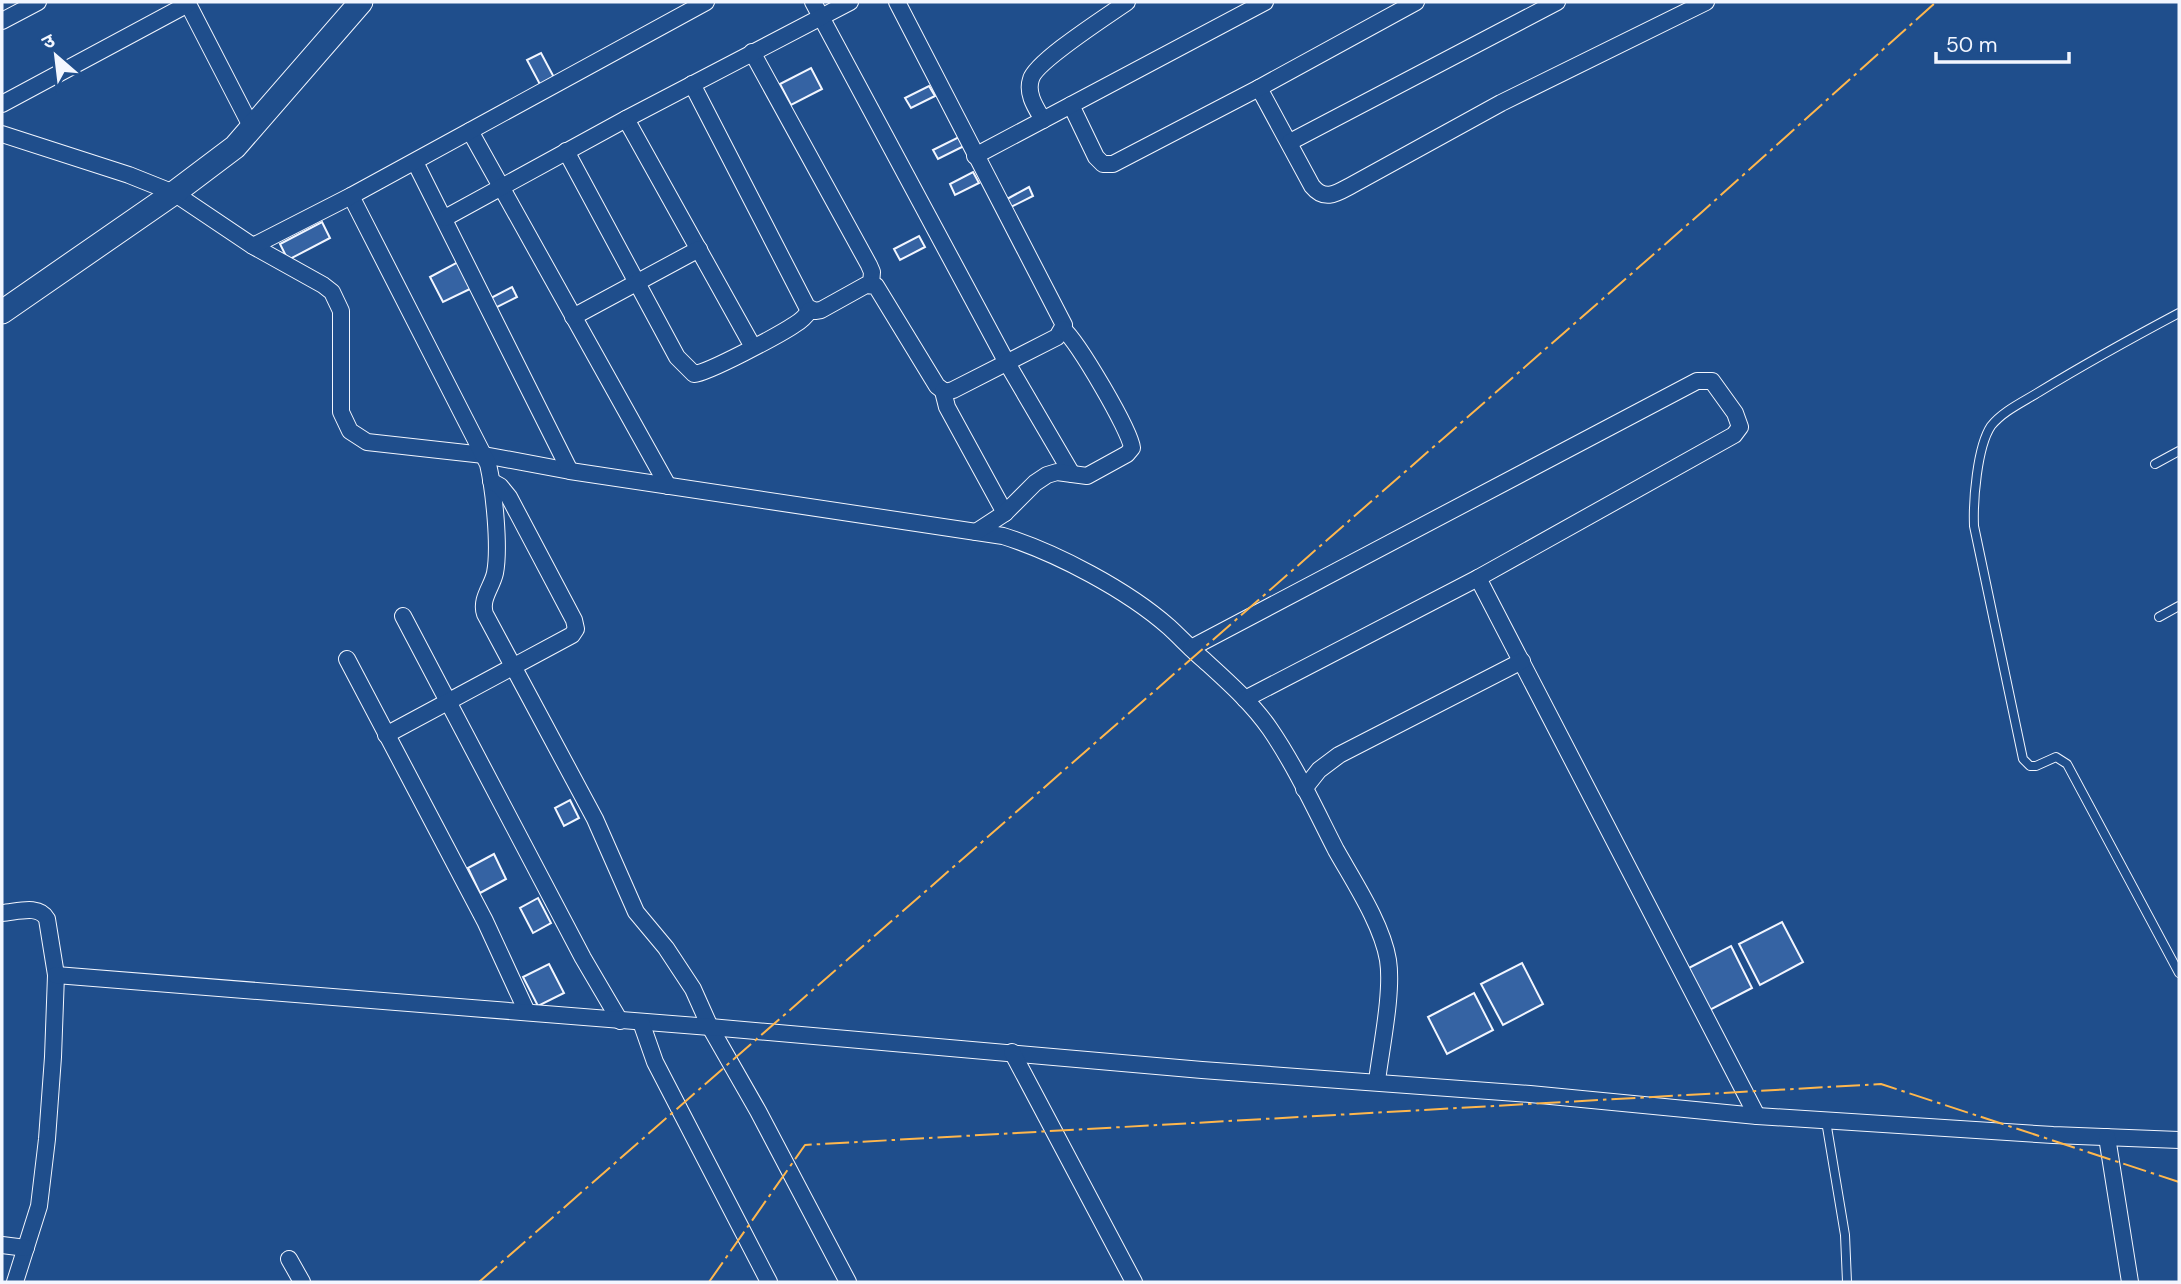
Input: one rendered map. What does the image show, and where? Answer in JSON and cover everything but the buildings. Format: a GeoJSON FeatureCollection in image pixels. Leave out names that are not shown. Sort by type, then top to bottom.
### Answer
{"type":"FeatureCollection","features":[{"type":"Feature","properties":{"kind":"street"},"geometry":{"type":"LineString","coordinates":[[2,21],[38,2]]}},
{"type":"Feature","properties":{"kind":"street"},"geometry":{"type":"LineString","coordinates":[[253,246],[351,197],[706,2]]}},
{"type":"Feature","properties":{"kind":"street"},"geometry":{"type":"LineString","coordinates":[[813,2],[1007,363],[1072,474]]}},
{"type":"Feature","properties":{"kind":"street"},"geometry":{"type":"LineString","coordinates":[[445,218],[626,119],[850,2]]}},
{"type":"Feature","properties":{"kind":"street"},"geometry":{"type":"LineString","coordinates":[[897,2],[1062,319],[1063,329],[1077,345],[1132,444],[1127,454],[1094,473],[1080,477],[1057,472],[1047,475],[1005,513],[976,532]]}},
{"type":"Feature","properties":{"kind":"street"},"geometry":{"type":"LineString","coordinates":[[1043,120],[1030,91],[1030,81],[1034,73],[1048,59],[1128,2]]}},
{"type":"Feature","properties":{"kind":"street"},"geometry":{"type":"LineString","coordinates":[[975,156],[1265,2]]}},
{"type":"Feature","properties":{"kind":"street"},"geometry":{"type":"LineString","coordinates":[[1071,105],[1096,157],[1102,164],[1113,164],[1416,2]]}},
{"type":"Feature","properties":{"kind":"street"},"geometry":{"type":"LineString","coordinates":[[1290,142],[1556,2]]}},
{"type":"Feature","properties":{"kind":"street"},"geometry":{"type":"LineString","coordinates":[[1259,88],[1315,190],[1323,195],[1334,194],[1687,6],[1706,2]]}},
{"type":"Feature","properties":{"kind":"street"},"geometry":{"type":"LineString","coordinates":[[2,104],[188,3],[253,130]]}},
{"type":"Feature","properties":{"kind":"street"},"geometry":{"type":"LineString","coordinates":[[2,312],[218,162],[253,130],[355,5]]}},
{"type":"Feature","properties":{"kind":"street"},"geometry":{"type":"LineString","coordinates":[[752,52],[869,265],[872,272],[871,284]]}},
{"type":"Feature","properties":{"kind":"street"},"geometry":{"type":"LineString","coordinates":[[692,84],[810,310]]}},
{"type":"Feature","properties":{"kind":"street"},"geometry":{"type":"LineString","coordinates":[[626,119],[752,347]]}},
{"type":"Feature","properties":{"kind":"street"},"geometry":{"type":"LineString","coordinates":[[470,131],[668,486]]}},
{"type":"Feature","properties":{"kind":"street"},"geometry":{"type":"LineString","coordinates":[[2,134],[129,175],[174,193],[253,246],[323,285],[338,302],[342,325],[341,412],[349,431],[367,442],[484,455],[570,471],[1003,536],[1063,560],[1143,608],[1191,648],[1245,699],[1269,727],[1366,905],[1388,958],[1388,987],[1377,1081]]}},
{"type":"Feature","properties":{"kind":"street"},"geometry":{"type":"LineString","coordinates":[[566,151],[677,356],[694,374],[708,370],[793,326],[810,310],[821,310],[866,285],[871,284],[881,290],[935,383],[943,391],[947,407],[1005,513]]}},
{"type":"Feature","properties":{"kind":"street"},"geometry":{"type":"LineString","coordinates":[[415,162],[570,471]]}},
{"type":"Feature","properties":{"kind":"street"},"geometry":{"type":"LineString","coordinates":[[351,197],[484,455],[491,481],[496,566],[483,608],[595,819],[636,912],[683,972],[848,1282]]}},
{"type":"Feature","properties":{"kind":"street"},"geometry":{"type":"LineString","coordinates":[[573,317],[699,249]]}},
{"type":"Feature","properties":{"kind":"street"},"geometry":{"type":"LineString","coordinates":[[943,391],[953,390],[1007,363],[1057,337],[1063,329]]}},
{"type":"Feature","properties":{"kind":"street"},"geometry":{"type":"LineString","coordinates":[[1191,648],[1690,385],[1705,379],[1712,381],[1735,412],[1739,422],[1738,432],[1478,578],[1245,699]]}},
{"type":"Feature","properties":{"kind":"street"},"geometry":{"type":"LineString","coordinates":[[386,735],[572,635],[576,625],[509,497],[500,486],[491,481]]}},
{"type":"Feature","properties":{"kind":"street"},"geometry":{"type":"LineString","coordinates":[[1478,578],[1757,1116]]}},
{"type":"Feature","properties":{"kind":"street"},"geometry":{"type":"LineString","coordinates":[[403,616],[583,958],[620,1021]]}},
{"type":"Feature","properties":{"kind":"street"},"geometry":{"type":"LineString","coordinates":[[347,659],[485,921],[527,1012]]}},
{"type":"Feature","properties":{"kind":"street"},"geometry":{"type":"LineString","coordinates":[[1304,789],[1327,762],[1522,661]]}},
{"type":"Feature","properties":{"kind":"street"},"geometry":{"type":"LineString","coordinates":[[2,913],[36,909],[44,913],[56,975],[53,1057],[41,1191],[35,1220],[15,1282]]}},
{"type":"Feature","properties":{"kind":"street"},"geometry":{"type":"LineString","coordinates":[[56,975],[1012,1052],[1202,1070],[1377,1081],[1757,1116],[2053,1135],[2179,1140]]}},
{"type":"Feature","properties":{"kind":"street"},"geometry":{"type":"LineString","coordinates":[[641,1022],[654,1062],[769,1282]]}},
{"type":"Feature","properties":{"kind":"street"},"geometry":{"type":"LineString","coordinates":[[1012,1052],[1134,1282]]}},
{"type":"Feature","properties":{"kind":"street"},"geometry":{"type":"LineString","coordinates":[[2107,1137],[2130,1282]]}},
{"type":"Feature","properties":{"kind":"street"},"geometry":{"type":"LineString","coordinates":[[2,1245],[26,1248]]}},
{"type":"Feature","properties":{"kind":"street"},"geometry":{"type":"LineString","coordinates":[[289,1259],[302,1282]]}},
{"type":"Feature","properties":{"kind":"lane"},"geometry":{"type":"LineString","coordinates":[[2179,313],[2095,358],[2003,414],[1990,428],[1985,440],[1973,508],[1974,526],[2023,759],[2030,766],[2056,757],[2067,764],[2179,973]]}},
{"type":"Feature","properties":{"kind":"lane"},"geometry":{"type":"LineString","coordinates":[[2155,464],[2179,451]]}},
{"type":"Feature","properties":{"kind":"lane"},"geometry":{"type":"LineString","coordinates":[[2159,617],[2179,606]]}},
{"type":"Feature","properties":{"kind":"lane"},"geometry":{"type":"LineString","coordinates":[[1826,1121],[1845,1235],[1847,1282]]}},
{"type":"Feature","properties":{"kind":"power"},"geometry":{"type":"LineString","coordinates":[[479,1282],[1702,212],[1936,2]]}},
{"type":"Feature","properties":{"kind":"power"},"geometry":{"type":"LineString","coordinates":[[709,1282],[805,1145],[1881,1084],[2179,1182]]}}]}
